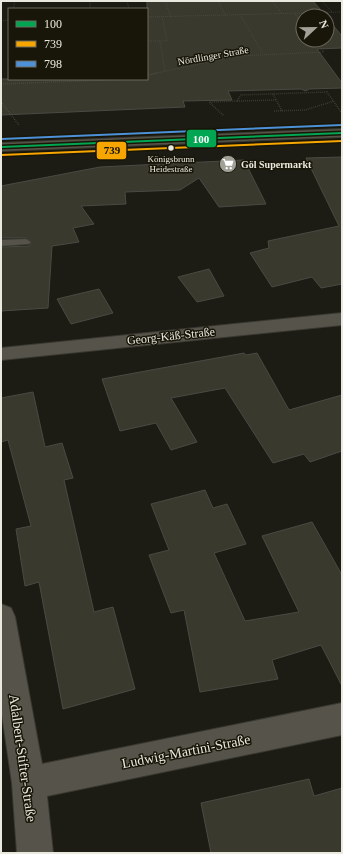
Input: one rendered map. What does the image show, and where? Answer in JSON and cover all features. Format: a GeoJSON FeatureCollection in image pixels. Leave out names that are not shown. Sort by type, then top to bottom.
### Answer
{"type":"FeatureCollection","features":[{"type":"Feature","properties":{"kind":"street"},"geometry":{"type":"LineString","coordinates":[[1,147],[342,133]]}},
{"type":"Feature","properties":{"kind":"street","name":"Georg-Käß-Straße"},"geometry":{"type":"LineString","coordinates":[[1,354],[342,319]]}},
{"type":"Feature","properties":{"kind":"street","name":"Adalbert-Stifter-Straße"},"geometry":{"type":"LineString","coordinates":[[1,617],[29,783],[35,853]]}},
{"type":"Feature","properties":{"kind":"street","name":"Ludwig-Martini-Straße"},"geometry":{"type":"LineString","coordinates":[[29,783],[342,719]]}},
{"type":"Feature","properties":{"kind":"lane"},"geometry":{"type":"LineString","coordinates":[[1,243],[26,242]]}},
{"type":"Feature","properties":{"kind":"path"},"geometry":{"type":"LineString","coordinates":[[166,1],[171,17]]}},
{"type":"Feature","properties":{"kind":"path"},"geometry":{"type":"LineString","coordinates":[[218,1],[226,16]]}},
{"type":"Feature","properties":{"kind":"path"},"geometry":{"type":"LineString","coordinates":[[272,1],[282,14]]}},
{"type":"Feature","properties":{"kind":"path"},"geometry":{"type":"LineString","coordinates":[[148,17],[295,14]]}},
{"type":"Feature","properties":{"kind":"path","name":"Nördlinger Straße"},"geometry":{"type":"LineString","coordinates":[[162,16],[167,41],[160,41],[165,71]]}},
{"type":"Feature","properties":{"kind":"path","name":"Nördlinger Straße"},"geometry":{"type":"LineString","coordinates":[[241,16],[263,54]]}},
{"type":"Feature","properties":{"kind":"path"},"geometry":{"type":"LineString","coordinates":[[148,41],[160,41]]}},
{"type":"Feature","properties":{"kind":"path","name":"Nördlinger Straße"},"geometry":{"type":"LineString","coordinates":[[148,75],[237,56],[324,52],[321,48]]}},
{"type":"Feature","properties":{"kind":"path"},"geometry":{"type":"LineString","coordinates":[[1,84],[106,80]]}},
{"type":"Feature","properties":{"kind":"path"},"geometry":{"type":"LineString","coordinates":[[237,101],[241,95],[327,92],[342,114]]}},
{"type":"Feature","properties":{"kind":"path"},"geometry":{"type":"LineString","coordinates":[[273,94],[282,111]]}},
{"type":"Feature","properties":{"kind":"path"},"geometry":{"type":"LineString","coordinates":[[223,115],[210,102],[276,100]]}},
{"type":"Feature","properties":{"kind":"path"},"geometry":{"type":"LineString","coordinates":[[274,112],[305,110],[334,101]]}},
{"type":"Feature","properties":{"kind":"path"},"geometry":{"type":"LineString","coordinates":[[1,102],[21,127]]}},
{"type":"Feature","properties":{"kind":"building"},"geometry":{"type":"Polygon","coordinates":[[[147,1],[313,1],[319,8],[295,8],[295,48],[335,48],[335,28],[342,36],[342,48],[317,49],[342,83],[342,88],[309,89],[306,91],[301,89],[228,91],[232,100],[183,101],[185,107],[1,115],[1,79],[148,80],[147,1]]]}},
{"type":"Feature","properties":{"kind":"building"},"geometry":{"type":"Polygon","coordinates":[[[342,157],[342,284],[321,288],[312,277],[272,287],[250,253],[269,248],[268,241],[339,226],[306,158],[342,157]]]}},
{"type":"Feature","properties":{"kind":"building"},"geometry":{"type":"Polygon","coordinates":[[[244,160],[266,204],[219,207],[199,178],[180,190],[125,192],[126,204],[81,206],[94,224],[73,228],[79,242],[52,246],[48,308],[1,311],[1,247],[29,246],[32,242],[26,238],[1,238],[1,186],[100,167],[244,160]]]}},
{"type":"Feature","properties":{"kind":"building"},"geometry":{"type":"Polygon","coordinates":[[[209,269],[224,296],[197,302],[178,277],[209,269]]]}},
{"type":"Feature","properties":{"kind":"building"},"geometry":{"type":"Polygon","coordinates":[[[99,289],[113,313],[71,324],[57,299],[99,289]]]}},
{"type":"Feature","properties":{"kind":"building"},"geometry":{"type":"Polygon","coordinates":[[[244,353],[246,355],[257,353],[289,410],[342,395],[342,451],[310,462],[304,454],[273,463],[225,388],[171,398],[197,442],[171,450],[156,423],[120,431],[102,379],[244,353]]]}},
{"type":"Feature","properties":{"kind":"building"},"geometry":{"type":"Polygon","coordinates":[[[33,392],[45,447],[62,443],[73,478],[64,480],[94,612],[113,607],[135,689],[63,709],[39,582],[25,586],[16,529],[31,526],[8,440],[1,442],[1,398],[33,392]]]}},
{"type":"Feature","properties":{"kind":"building"},"geometry":{"type":"Polygon","coordinates":[[[205,490],[213,508],[227,504],[246,544],[214,553],[245,621],[299,612],[262,536],[312,522],[342,575],[342,686],[321,645],[272,660],[278,679],[200,692],[184,610],[171,613],[149,555],[169,550],[151,504],[205,490]]]}},
{"type":"Feature","properties":{"kind":"building"},"geometry":{"type":"Polygon","coordinates":[[[309,779],[314,796],[342,788],[342,853],[211,853],[201,803],[309,779]]]}},
{"type":"Feature","properties":{"kind":"transit line","name":"798"},"geometry":{"type":"LineString","coordinates":[[1,139],[342,125]]}},
{"type":"Feature","properties":{"kind":"transit line","name":"100"},"geometry":{"type":"LineString","coordinates":[[1,147],[342,133]]}},
{"type":"Feature","properties":{"kind":"transit line","name":"739"},"geometry":{"type":"LineString","coordinates":[[1,155],[342,141]]}},
{"type":"Feature","properties":{"kind":"place","name":"Königsbrunn Heidestraße"},"geometry":{"type":"Point","coordinates":[171,148]}},
{"type":"Feature","properties":{"kind":"place","name":"Göl Supermarkt"},"geometry":{"type":"Point","coordinates":[228,164]}}]}
